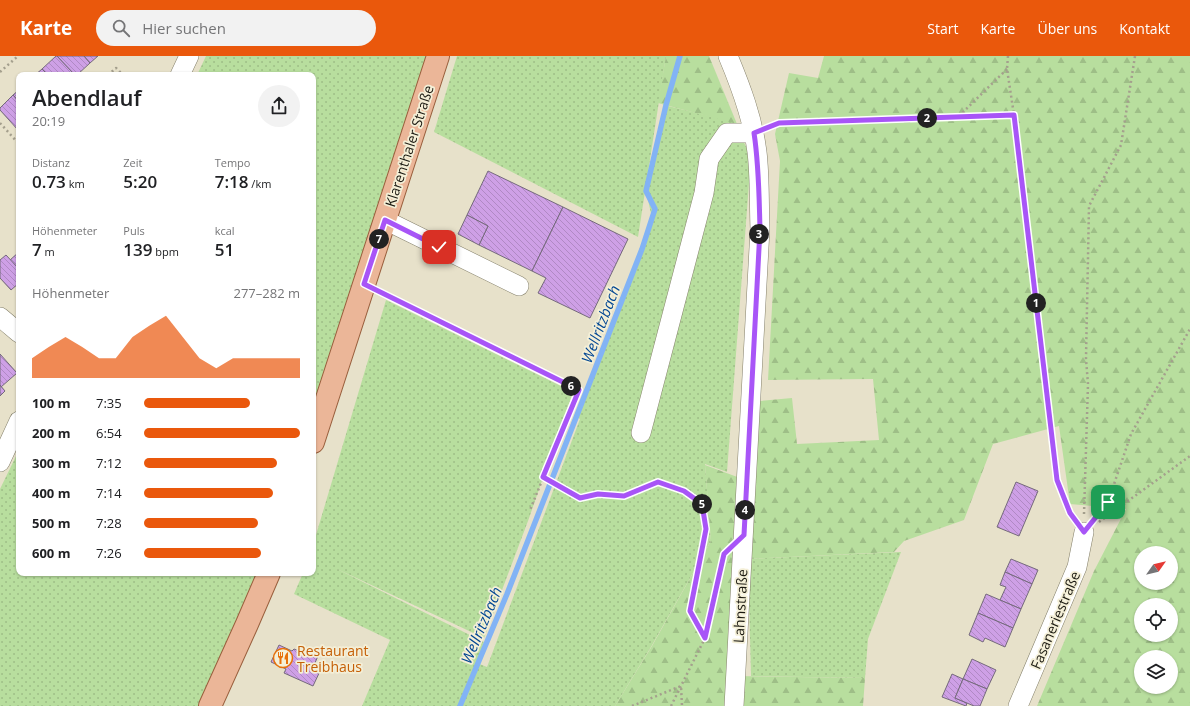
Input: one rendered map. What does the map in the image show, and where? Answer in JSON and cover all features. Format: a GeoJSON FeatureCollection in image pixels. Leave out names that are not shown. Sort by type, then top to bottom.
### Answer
{"type":"FeatureCollection","features":[{"type":"Feature","properties":{"kind":"main road","name":"Klarenthaler Straße"},"geometry":{"type":"LineString","coordinates":[[316,433],[438,56]]}},
{"type":"Feature","properties":{"kind":"main road"},"geometry":{"type":"LineString","coordinates":[[210,706],[268,576]]}},
{"type":"Feature","properties":{"kind":"street"},"geometry":{"type":"LineString","coordinates":[[181,72],[188,56]]}},
{"type":"Feature","properties":{"kind":"street","name":"Lahnstraße"},"geometry":{"type":"LineString","coordinates":[[728,56],[744,98],[754,133],[757,153],[760,229],[734,706]]}},
{"type":"Feature","properties":{"kind":"street"},"geometry":{"type":"LineString","coordinates":[[641,433],[704,193],[709,159],[727,133],[754,133]]}},
{"type":"Feature","properties":{"kind":"street"},"geometry":{"type":"LineString","coordinates":[[385,220],[519,286]]}},
{"type":"Feature","properties":{"kind":"street"},"geometry":{"type":"LineString","coordinates":[[0,317],[16,330]]}},
{"type":"Feature","properties":{"kind":"street"},"geometry":{"type":"LineString","coordinates":[[0,462],[16,427]]}},
{"type":"Feature","properties":{"kind":"street","name":"Fasaneriestraße"},"geometry":{"type":"LineString","coordinates":[[1018,706],[1077,567],[1084,532]]}},
{"type":"Feature","properties":{"kind":"path"},"geometry":{"type":"LineString","coordinates":[[0,72],[18,56]]}},
{"type":"Feature","properties":{"kind":"path"},"geometry":{"type":"LineString","coordinates":[[1008,56],[1007,69],[1014,115],[1057,480],[1070,513],[1084,532]]}},
{"type":"Feature","properties":{"kind":"path"},"geometry":{"type":"LineString","coordinates":[[1084,532],[1088,384],[1086,359],[1088,206],[1121,145],[1135,56]]}},
{"type":"Feature","properties":{"kind":"path"},"geometry":{"type":"LineString","coordinates":[[111,72],[116,68],[120,72]]}},
{"type":"Feature","properties":{"kind":"path"},"geometry":{"type":"LineString","coordinates":[[958,117],[1007,69]]}},
{"type":"Feature","properties":{"kind":"path"},"geometry":{"type":"LineString","coordinates":[[754,133],[779,123],[1014,115]]}},
{"type":"Feature","properties":{"kind":"path"},"geometry":{"type":"LineString","coordinates":[[0,123],[16,141]]}},
{"type":"Feature","properties":{"kind":"path"},"geometry":{"type":"LineString","coordinates":[[364,284],[579,390],[530,510]]}},
{"type":"Feature","properties":{"kind":"path"},"geometry":{"type":"LineString","coordinates":[[1084,532],[1108,502],[1131,434],[1190,329]]}},
{"type":"Feature","properties":{"kind":"path"},"geometry":{"type":"LineString","coordinates":[[1084,532],[1190,456]]}},
{"type":"Feature","properties":{"kind":"path"},"geometry":{"type":"LineString","coordinates":[[543,477],[580,498],[598,494],[624,496],[658,482],[684,491],[702,504],[706,529],[690,611],[705,638]]}},
{"type":"Feature","properties":{"kind":"path"},"geometry":{"type":"LineString","coordinates":[[672,706],[705,638],[722,562]]}},
{"type":"Feature","properties":{"kind":"path"},"geometry":{"type":"LineString","coordinates":[[632,706],[681,686]]}},
{"type":"Feature","properties":{"kind":"path"},"geometry":{"type":"LineString","coordinates":[[681,686],[682,706]]}},
{"type":"Feature","properties":{"kind":"green space"},"geometry":{"type":"Polygon","coordinates":[[[206,56],[426,56],[392,167],[316,401],[316,72],[198,72],[206,56]]]}},
{"type":"Feature","properties":{"kind":"green space"},"geometry":{"type":"Polygon","coordinates":[[[457,56],[666,56],[638,237],[434,132],[457,56]]]}},
{"type":"Feature","properties":{"kind":"green space"},"geometry":{"type":"Polygon","coordinates":[[[666,56],[709,56],[737,124],[658,103],[666,56]]]}},
{"type":"Feature","properties":{"kind":"green space"},"geometry":{"type":"Polygon","coordinates":[[[824,56],[1190,56],[1190,706],[1037,706],[1094,571],[1126,509],[1070,504],[1059,426],[993,444],[964,520],[904,541],[894,552],[748,559],[760,401],[792,398],[797,444],[879,440],[873,379],[768,380],[780,161],[775,134],[789,73],[818,78],[824,56]]]}},
{"type":"Feature","properties":{"kind":"green space"},"geometry":{"type":"Polygon","coordinates":[[[668,106],[734,122],[751,157],[727,472],[705,464],[711,541],[651,647],[615,706],[362,706],[390,640],[294,594],[302,576],[316,576],[316,535],[386,300],[573,392],[528,521],[484,638],[335,568],[484,642],[477,663],[487,667],[580,419],[577,417],[652,218],[646,191],[668,106]]]}},
{"type":"Feature","properties":{"kind":"green space"},"geometry":{"type":"Polygon","coordinates":[[[16,456],[16,576],[257,576],[201,706],[0,706],[0,489],[16,456]]]}},
{"type":"Feature","properties":{"kind":"green space"},"geometry":{"type":"Polygon","coordinates":[[[705,465],[740,478],[736,676],[865,678],[863,706],[615,706],[652,646],[711,541],[705,465]]]}},
{"type":"Feature","properties":{"kind":"green space"},"geometry":{"type":"Polygon","coordinates":[[[901,552],[868,639],[865,678],[751,676],[748,559],[901,552]]]}},
{"type":"Feature","properties":{"kind":"building"},"geometry":{"type":"Polygon","coordinates":[[[57,56],[72,72],[45,72],[42,69],[57,56]]]}},
{"type":"Feature","properties":{"kind":"building"},"geometry":{"type":"Polygon","coordinates":[[[57,56],[84,56],[90,63],[80,72],[72,72],[57,56]]]}},
{"type":"Feature","properties":{"kind":"building"},"geometry":{"type":"Polygon","coordinates":[[[84,56],[98,56],[90,63],[84,56]]]}},
{"type":"Feature","properties":{"kind":"building"},"geometry":{"type":"Polygon","coordinates":[[[13,95],[16,98],[16,128],[0,110],[0,108],[13,95]]]}},
{"type":"Feature","properties":{"kind":"building"},"geometry":{"type":"Polygon","coordinates":[[[488,171],[563,207],[532,271],[479,245],[488,226],[467,215],[488,171]]]}},
{"type":"Feature","properties":{"kind":"building"},"geometry":{"type":"Polygon","coordinates":[[[563,207],[628,239],[590,318],[538,293],[546,278],[532,271],[563,207]]]}},
{"type":"Feature","properties":{"kind":"building"},"geometry":{"type":"Polygon","coordinates":[[[467,215],[488,226],[479,245],[458,234],[467,215]]]}},
{"type":"Feature","properties":{"kind":"building"},"geometry":{"type":"Polygon","coordinates":[[[6,255],[16,266],[16,286],[11,290],[0,278],[0,260],[6,255]]]}},
{"type":"Feature","properties":{"kind":"building"},"geometry":{"type":"Polygon","coordinates":[[[16,255],[16,266],[10,260],[16,255]]]}},
{"type":"Feature","properties":{"kind":"building"},"geometry":{"type":"Polygon","coordinates":[[[0,354],[16,372],[16,374],[1,387],[0,354]]]}},
{"type":"Feature","properties":{"kind":"building"},"geometry":{"type":"Polygon","coordinates":[[[0,385],[5,391],[0,396],[0,385]]]}},
{"type":"Feature","properties":{"kind":"building"},"geometry":{"type":"Polygon","coordinates":[[[1016,482],[1038,491],[1019,536],[997,527],[1016,482]]]}},
{"type":"Feature","properties":{"kind":"building"},"geometry":{"type":"Polygon","coordinates":[[[1011,559],[1038,570],[1032,584],[1005,572],[1011,559]]]}},
{"type":"Feature","properties":{"kind":"building"},"geometry":{"type":"Polygon","coordinates":[[[1005,572],[1032,584],[1021,609],[1000,600],[1006,587],[1000,585],[1005,572]]]}},
{"type":"Feature","properties":{"kind":"building"},"geometry":{"type":"Polygon","coordinates":[[[986,594],[1021,609],[1013,628],[978,613],[986,594]]]}},
{"type":"Feature","properties":{"kind":"building"},"geometry":{"type":"Polygon","coordinates":[[[978,613],[1013,628],[1005,647],[985,638],[983,642],[969,635],[978,613]]]}},
{"type":"Feature","properties":{"kind":"building"},"geometry":{"type":"Polygon","coordinates":[[[279,645],[292,651],[294,649],[302,652],[303,649],[318,656],[314,665],[321,669],[313,686],[284,673],[286,669],[271,662],[279,645]]]}},
{"type":"Feature","properties":{"kind":"building"},"geometry":{"type":"Polygon","coordinates":[[[972,659],[996,670],[987,689],[963,679],[972,659]]]}},
{"type":"Feature","properties":{"kind":"building"},"geometry":{"type":"Polygon","coordinates":[[[952,674],[963,679],[955,698],[967,703],[966,706],[942,697],[952,674]]]}},
{"type":"Feature","properties":{"kind":"building"},"geometry":{"type":"Polygon","coordinates":[[[963,679],[987,689],[980,706],[974,706],[955,698],[963,679]]]}},
{"type":"Feature","properties":{"kind":"waterway","name":"Wellritzbach"},"geometry":{"type":"LineString","coordinates":[[460,706],[507,594],[642,249],[655,209],[646,191],[666,105],[680,56]]}},
{"type":"Feature","properties":{"kind":"place","name":"Restaurant Treibhaus"},"geometry":{"type":"Point","coordinates":[283,658]}},
{"type":"Feature","properties":{"kind":"route"},"geometry":{"type":"LineString","coordinates":[[439,247],[385,220],[364,284],[579,390],[543,477],[580,498],[598,494],[624,496],[658,482],[684,491],[702,504],[706,529],[690,611],[705,638],[724,554],[744,535],[760,229],[757,153],[754,133],[779,123],[1014,115],[1057,480],[1070,513],[1084,532],[1108,502]]}}]}
